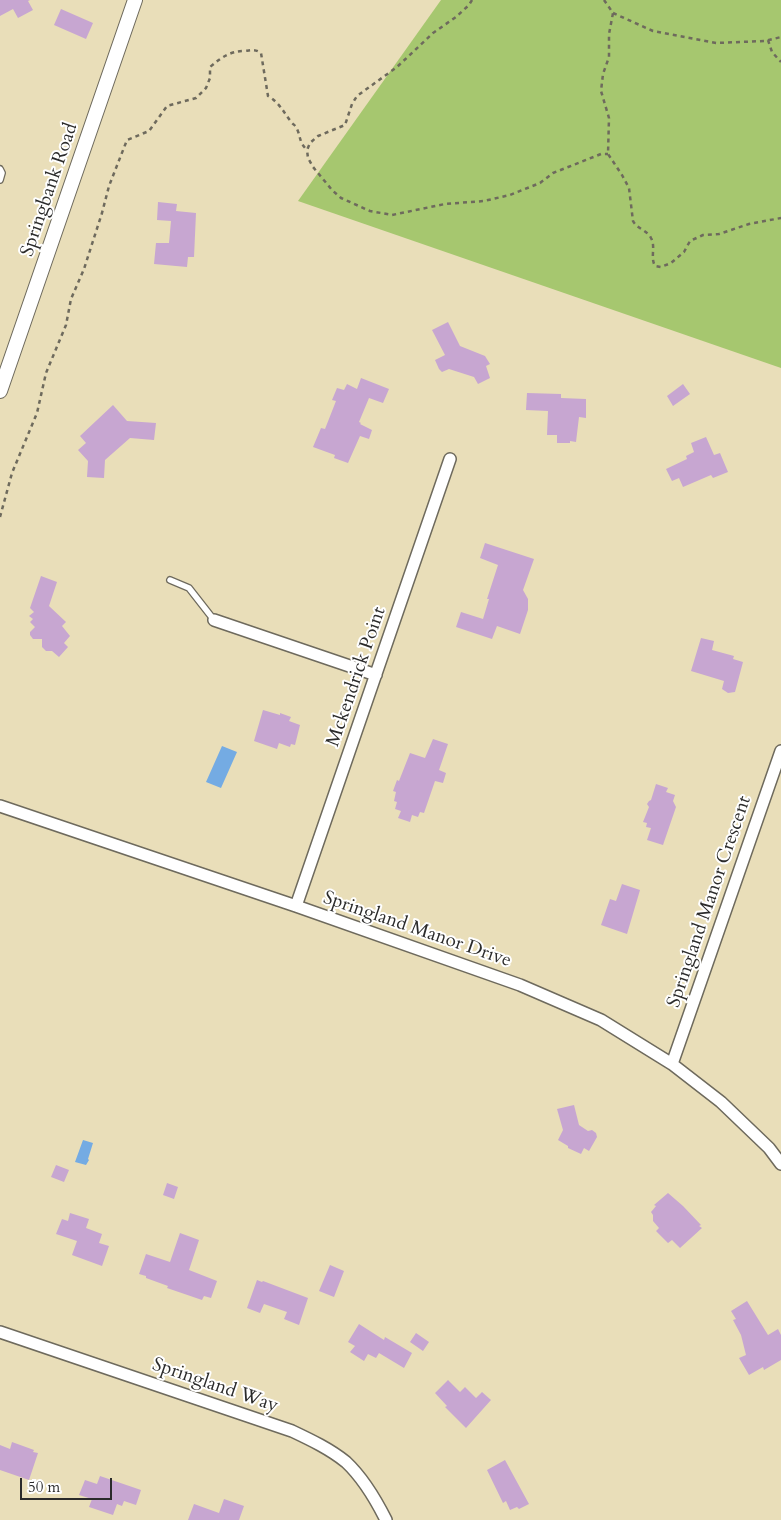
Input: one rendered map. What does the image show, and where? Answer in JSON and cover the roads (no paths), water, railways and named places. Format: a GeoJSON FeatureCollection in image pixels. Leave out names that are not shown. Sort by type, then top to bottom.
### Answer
{"type":"FeatureCollection","features":[{"type":"Feature","properties":{"kind":"street","name":"Springbank Road"},"geometry":{"type":"LineString","coordinates":[[0,392],[135,0]]}},
{"type":"Feature","properties":{"kind":"street","name":"Mckendrick Point"},"geometry":{"type":"LineString","coordinates":[[296,906],[450,459]]}},
{"type":"Feature","properties":{"kind":"street"},"geometry":{"type":"LineString","coordinates":[[214,620],[376,675]]}},
{"type":"Feature","properties":{"kind":"street","name":"Springland Manor Crescent"},"geometry":{"type":"LineString","coordinates":[[672,1064],[781,751]]}},
{"type":"Feature","properties":{"kind":"street","name":"Springland Manor Drive"},"geometry":{"type":"LineString","coordinates":[[0,806],[296,906],[520,985],[601,1020],[672,1064],[726,1107],[769,1148],[781,1164]]}},
{"type":"Feature","properties":{"kind":"street","name":"Springland Way"},"geometry":{"type":"LineString","coordinates":[[0,1332],[292,1431],[320,1444],[346,1463],[363,1482],[386,1520]]}},
{"type":"Feature","properties":{"kind":"lane"},"geometry":{"type":"LineString","coordinates":[[0,169],[2,173],[0,180]]}},
{"type":"Feature","properties":{"kind":"lane"},"geometry":{"type":"LineString","coordinates":[[170,580],[189,588],[214,620]]}},
{"type":"Feature","properties":{"kind":"water"},"geometry":{"type":"Polygon","coordinates":[[[222,746],[237,752],[221,788],[206,782],[222,746]]]}},
{"type":"Feature","properties":{"kind":"water"},"geometry":{"type":"Polygon","coordinates":[[[83,1140],[93,1143],[86,1165],[75,1162],[83,1140]]]}}]}
